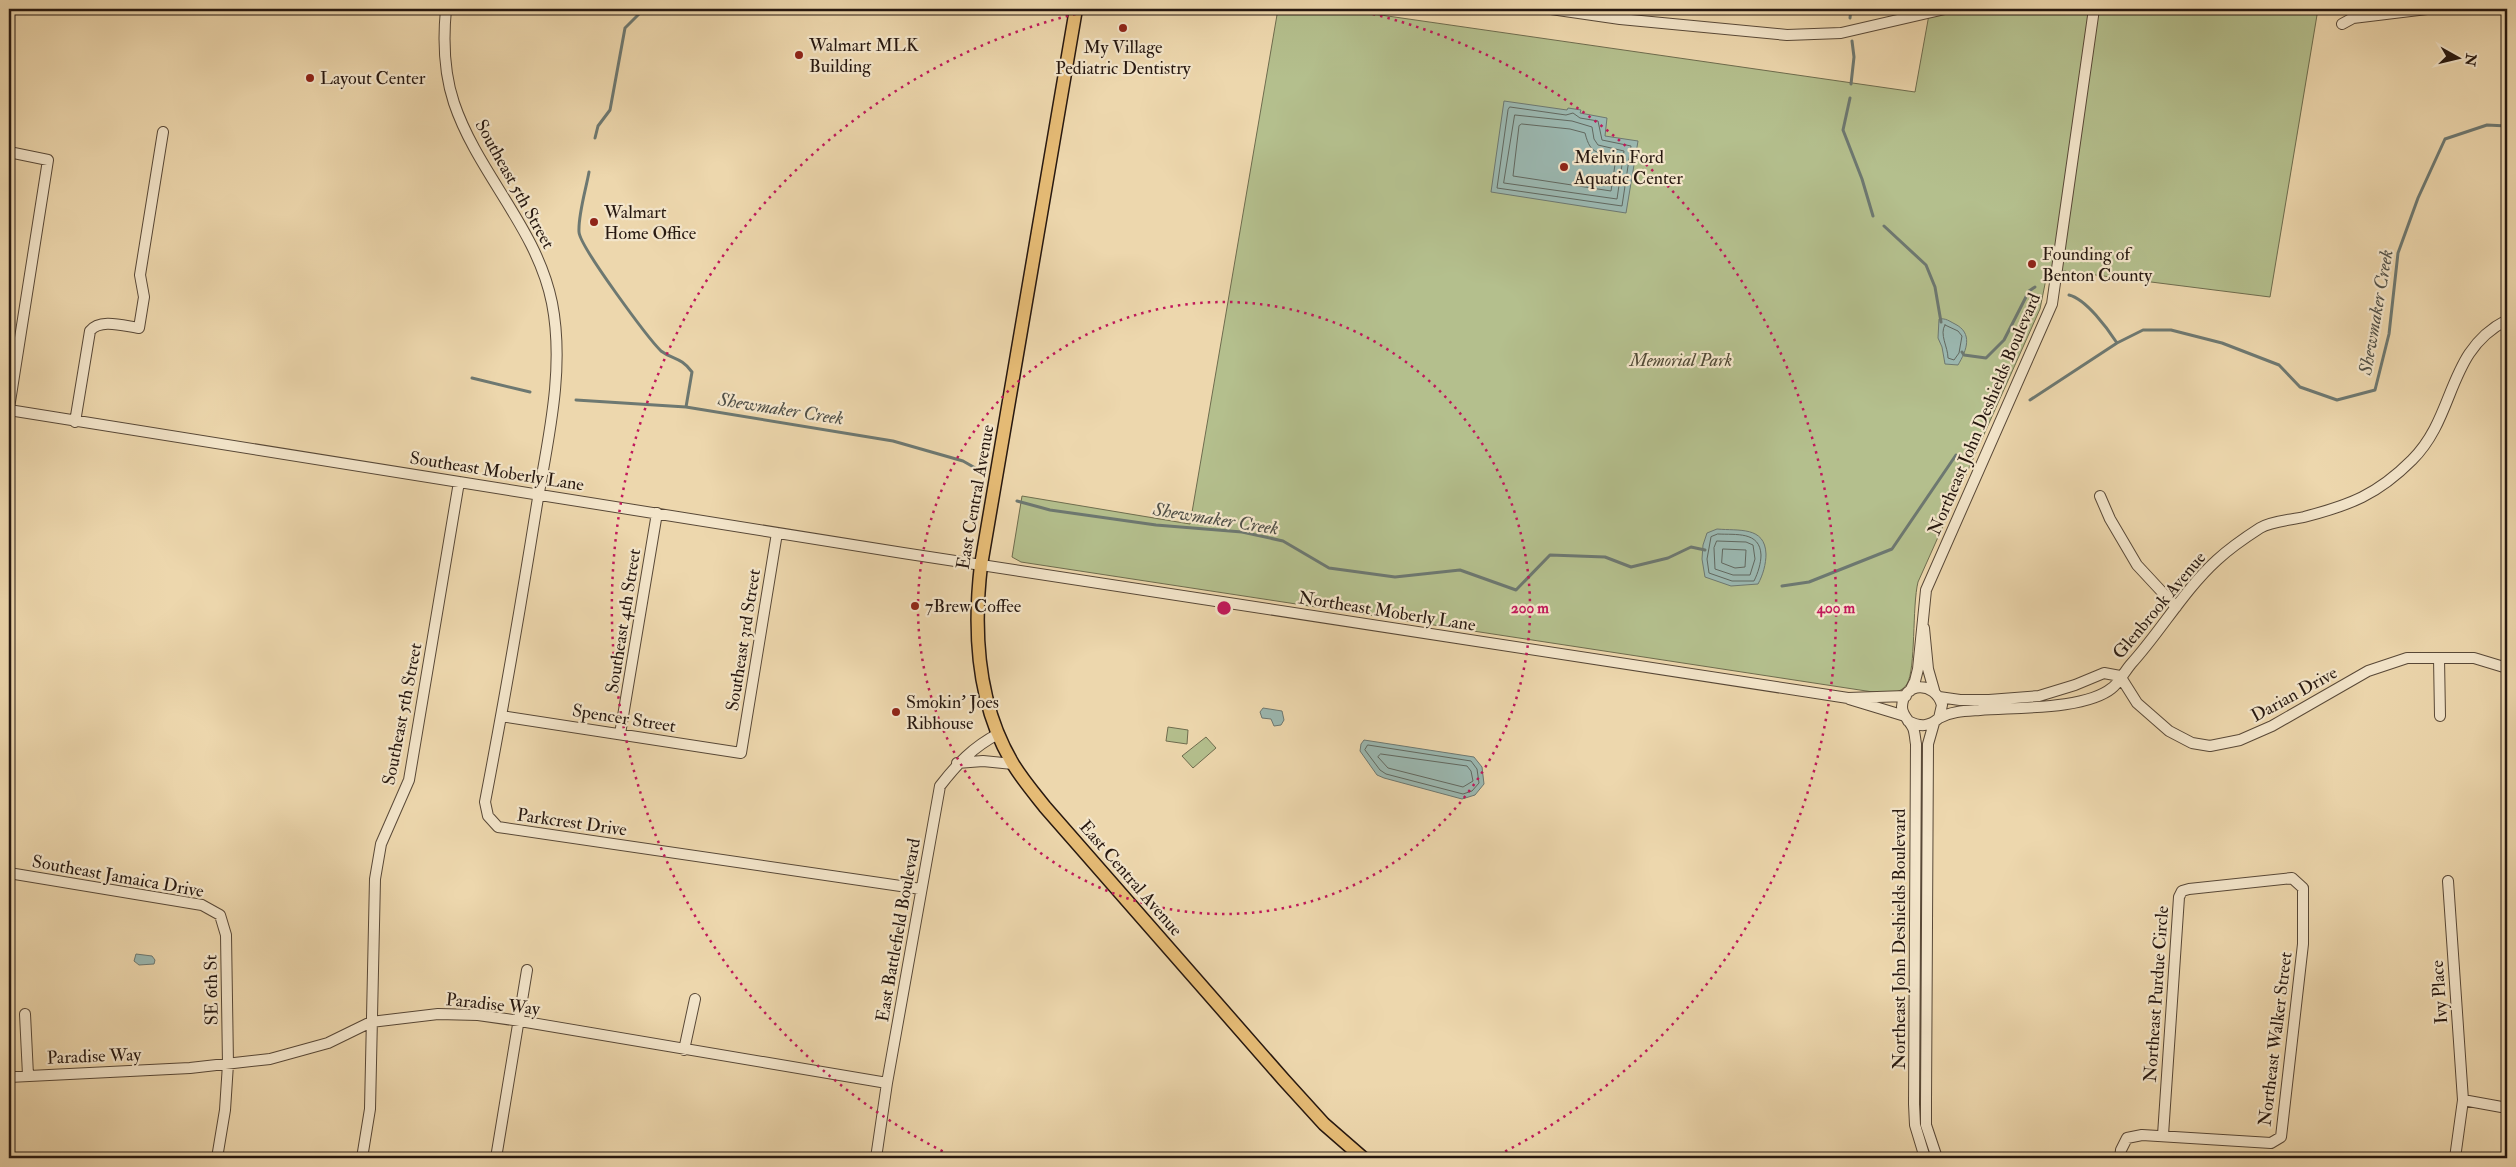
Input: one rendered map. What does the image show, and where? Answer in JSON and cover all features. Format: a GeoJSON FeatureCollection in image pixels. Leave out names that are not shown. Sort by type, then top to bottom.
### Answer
{"type":"FeatureCollection","features":[{"type":"Feature","properties":{"kind":"main road","name":"East Central Avenue"},"geometry":{"type":"LineString","coordinates":[[1076,9],[981,565],[977,601],[977,647],[983,686],[998,734],[1013,764],[1045,807],[1284,1080],[1324,1124],[1363,1158]]}},
{"type":"Feature","properties":{"kind":"street","name":"Southeast 5th Street"},"geometry":{"type":"LineString","coordinates":[[446,9],[446,64],[454,103],[470,138],[527,235],[541,265],[552,305],[558,357],[539,494]]}},
{"type":"Feature","properties":{"kind":"street"},"geometry":{"type":"LineString","coordinates":[[1552,9],[1621,14],[1787,35],[1841,33],[1944,9]]}},
{"type":"Feature","properties":{"kind":"street","name":"Northeast John Deshields Boulevard"},"geometry":{"type":"LineString","coordinates":[[1908,693],[1916,675],[1926,590],[2052,304],[2094,9]]}},
{"type":"Feature","properties":{"kind":"street"},"geometry":{"type":"LineString","coordinates":[[2342,24],[2353,18],[2427,9]]}},
{"type":"Feature","properties":{"kind":"street"},"geometry":{"type":"LineString","coordinates":[[75,422],[90,331],[94,325],[100,323],[139,328],[144,297],[140,275],[163,132]]}},
{"type":"Feature","properties":{"kind":"street"},"geometry":{"type":"LineString","coordinates":[[9,152],[48,160],[9,409]]}},
{"type":"Feature","properties":{"kind":"street","name":"Glenbrook Avenue"},"geometry":{"type":"LineString","coordinates":[[2120,676],[2153,640],[2176,607],[2217,560],[2262,526],[2305,517],[2363,499],[2390,480],[2414,459],[2438,425],[2458,372],[2470,351],[2483,334],[2507,320]]}},
{"type":"Feature","properties":{"kind":"street","name":"Southeast Moberly Lane"},"geometry":{"type":"LineString","coordinates":[[9,409],[75,422],[981,565]]}},
{"type":"Feature","properties":{"kind":"street","name":"Southeast 5th Street"},"geometry":{"type":"LineString","coordinates":[[362,1158],[370,1109],[375,879],[381,844],[409,780],[459,482]]}},
{"type":"Feature","properties":{"kind":"street","name":"Parkcrest Drive"},"geometry":{"type":"LineString","coordinates":[[539,494],[485,802],[488,816],[498,827],[921,889]]}},
{"type":"Feature","properties":{"kind":"street"},"geometry":{"type":"LineString","coordinates":[[2100,496],[2110,519],[2137,565],[2176,607]]}},
{"type":"Feature","properties":{"kind":"street","name":"Southeast 4th Street"},"geometry":{"type":"LineString","coordinates":[[620,734],[657,513]]}},
{"type":"Feature","properties":{"kind":"street","name":"Southeast 3rd Street"},"geometry":{"type":"LineString","coordinates":[[741,753],[777,533]]}},
{"type":"Feature","properties":{"kind":"street","name":"Northeast Moberly Lane"},"geometry":{"type":"LineString","coordinates":[[981,565],[1848,698],[1908,693]]}},
{"type":"Feature","properties":{"kind":"street","name":"Northeast John Deshields Boulevard"},"geometry":{"type":"LineString","coordinates":[[1923,622],[1928,669],[1936,694]]}},
{"type":"Feature","properties":{"kind":"street","name":"Darian Drive"},"geometry":{"type":"LineString","coordinates":[[2120,676],[2137,703],[2169,731],[2192,743],[2210,746],[2240,740],[2272,726],[2368,671],[2407,658],[2474,658],[2507,668]]}},
{"type":"Feature","properties":{"kind":"street"},"geometry":{"type":"LineString","coordinates":[[2439,658],[2440,716]]}},
{"type":"Feature","properties":{"kind":"street"},"geometry":{"type":"LineString","coordinates":[[2104,673],[2120,676],[2113,688],[2072,705],[1960,711],[1947,714],[1924,726],[1916,725],[1906,718],[1902,706],[1908,693],[1920,687],[1936,694],[1960,700],[1989,700],[2039,696],[2075,685],[2104,673]]}},
{"type":"Feature","properties":{"kind":"street"},"geometry":{"type":"LineString","coordinates":[[1936,694],[1942,705],[1937,720]]}},
{"type":"Feature","properties":{"kind":"street","name":"Northeast Moberly Lane"},"geometry":{"type":"LineString","coordinates":[[1848,698],[1906,718]]}},
{"type":"Feature","properties":{"kind":"street","name":"Spencer Street"},"geometry":{"type":"LineString","coordinates":[[501,716],[741,753]]}},
{"type":"Feature","properties":{"kind":"street","name":"Northeast John Deshields Boulevard"},"geometry":{"type":"LineString","coordinates":[[1906,718],[1914,729],[1916,744],[1914,1125],[1925,1158]]}},
{"type":"Feature","properties":{"kind":"street","name":"Northeast John Deshields Boulevard"},"geometry":{"type":"LineString","coordinates":[[1937,720],[1928,744],[1926,1125],[1937,1158]]}},
{"type":"Feature","properties":{"kind":"street","name":"East Battlefield Boulevard"},"geometry":{"type":"LineString","coordinates":[[876,1158],[887,1084],[940,786],[957,763],[978,744],[998,734]]}},
{"type":"Feature","properties":{"kind":"street"},"geometry":{"type":"LineString","coordinates":[[957,763],[983,760],[1013,764]]}},
{"type":"Feature","properties":{"kind":"street","name":"Southeast Jamaica Drive"},"geometry":{"type":"LineString","coordinates":[[9,873],[202,905],[220,915]]}},
{"type":"Feature","properties":{"kind":"street","name":"Northeast Purdue Circle"},"geometry":{"type":"LineString","coordinates":[[2163,1136],[2179,897],[2182,892],[2189,889],[2284,878],[2292,878],[2303,888]]}},
{"type":"Feature","properties":{"kind":"street","name":"Ivy Place"},"geometry":{"type":"LineString","coordinates":[[2448,881],[2463,1100],[2455,1158]]}},
{"type":"Feature","properties":{"kind":"street","name":"Northeast Walker Street"},"geometry":{"type":"LineString","coordinates":[[2120,1158],[2120,1150],[2127,1138],[2163,1136],[2270,1143],[2281,1136],[2303,944],[2303,888]]}},
{"type":"Feature","properties":{"kind":"street","name":"SE 6th St"},"geometry":{"type":"LineString","coordinates":[[217,1158],[225,1110],[228,1064],[226,936],[220,915]]}},
{"type":"Feature","properties":{"kind":"street"},"geometry":{"type":"LineString","coordinates":[[496,1158],[527,970]]}},
{"type":"Feature","properties":{"kind":"street"},"geometry":{"type":"LineString","coordinates":[[684,1050],[695,999]]}},
{"type":"Feature","properties":{"kind":"street"},"geometry":{"type":"LineString","coordinates":[[25,1014],[28,1074]]}},
{"type":"Feature","properties":{"kind":"street","name":"Paradise Way"},"geometry":{"type":"LineString","coordinates":[[9,1077],[28,1074],[180,1068],[270,1059],[328,1043],[371,1022],[438,1014],[478,1015],[520,1021],[887,1084]]}},
{"type":"Feature","properties":{"kind":"street"},"geometry":{"type":"LineString","coordinates":[[2463,1100],[2507,1108]]}},
{"type":"Feature","properties":{"kind":"green space","name":"Memorial Park"},"geometry":{"type":"Polygon","coordinates":[[[1278,9],[1339,9],[1915,92],[1930,9],[2318,9],[2270,297],[2048,269],[2040,309],[1918,582],[1912,665],[1907,684],[1901,690],[1886,694],[1021,562],[1012,557],[1022,496],[1190,524],[1278,9]]]}},
{"type":"Feature","properties":{"kind":"green space"},"geometry":{"type":"Polygon","coordinates":[[[1168,727],[1188,730],[1187,744],[1166,741],[1168,727]]]}},
{"type":"Feature","properties":{"kind":"green space"},"geometry":{"type":"Polygon","coordinates":[[[1206,737],[1216,748],[1193,768],[1182,756],[1206,737]]]}},
{"type":"Feature","properties":{"kind":"water","name":"Melvin Ford Aquatic Center"},"geometry":{"type":"Polygon","coordinates":[[[1504,101],[1567,110],[1568,108],[1581,110],[1580,113],[1607,118],[1605,136],[1638,141],[1626,213],[1491,192],[1504,101]]]}},
{"type":"Feature","properties":{"kind":"water"},"geometry":{"type":"Polygon","coordinates":[[[1939,319],[1949,321],[1964,332],[1967,342],[1966,348],[1958,365],[1945,364],[1942,347],[1938,338],[1939,319]]]}},
{"type":"Feature","properties":{"kind":"water"},"geometry":{"type":"Polygon","coordinates":[[[1717,529],[1742,530],[1756,534],[1761,539],[1765,545],[1766,558],[1758,584],[1731,586],[1705,577],[1702,559],[1703,545],[1707,533],[1717,529]]]}},
{"type":"Feature","properties":{"kind":"water"},"geometry":{"type":"Polygon","coordinates":[[[1263,708],[1282,711],[1284,720],[1281,725],[1274,726],[1271,719],[1262,718],[1260,712],[1263,708]]]}},
{"type":"Feature","properties":{"kind":"water"},"geometry":{"type":"Polygon","coordinates":[[[1364,740],[1474,757],[1482,767],[1484,784],[1475,795],[1462,799],[1384,778],[1377,775],[1360,751],[1364,740]]]}},
{"type":"Feature","properties":{"kind":"water"},"geometry":{"type":"Polygon","coordinates":[[[136,954],[152,956],[155,960],[154,964],[139,965],[134,961],[136,954]]]}},
{"type":"Feature","properties":{"kind":"waterway"},"geometry":{"type":"LineString","coordinates":[[595,138],[598,126],[610,110],[625,28],[644,9]]}},
{"type":"Feature","properties":{"kind":"waterway"},"geometry":{"type":"LineString","coordinates":[[1850,18],[1851,9]]}},
{"type":"Feature","properties":{"kind":"waterway"},"geometry":{"type":"LineString","coordinates":[[1851,84],[1854,57],[1852,41]]}},
{"type":"Feature","properties":{"kind":"waterway"},"geometry":{"type":"LineString","coordinates":[[1850,98],[1843,130],[1862,179],[1873,216]]}},
{"type":"Feature","properties":{"kind":"waterway","name":"Shewmaker Creek"},"geometry":{"type":"LineString","coordinates":[[2030,400],[2117,343],[2143,330],[2171,330],[2222,343],[2279,365],[2300,387],[2337,400],[2375,390],[2389,334],[2398,253],[2418,198],[2445,139],[2487,125],[2507,126]]}},
{"type":"Feature","properties":{"kind":"waterway"},"geometry":{"type":"LineString","coordinates":[[589,172],[580,218],[579,232],[582,241],[630,312],[654,343],[661,351],[681,361],[692,372],[686,407]]}},
{"type":"Feature","properties":{"kind":"waterway"},"geometry":{"type":"LineString","coordinates":[[1884,226],[1926,265],[1935,287],[1941,322]]}},
{"type":"Feature","properties":{"kind":"waterway"},"geometry":{"type":"LineString","coordinates":[[1962,352],[1964,355],[1986,358],[2004,340],[2029,291],[2035,287]]}},
{"type":"Feature","properties":{"kind":"waterway"},"geometry":{"type":"LineString","coordinates":[[2069,295],[2089,308],[2117,343]]}},
{"type":"Feature","properties":{"kind":"waterway","name":"Shewmaker Creek"},"geometry":{"type":"LineString","coordinates":[[472,378],[530,392]]}},
{"type":"Feature","properties":{"kind":"waterway","name":"Shewmaker Creek"},"geometry":{"type":"LineString","coordinates":[[576,400],[686,407],[893,441],[963,461],[977,469]]}},
{"type":"Feature","properties":{"kind":"waterway","name":"Shewmaker Creek"},"geometry":{"type":"LineString","coordinates":[[1782,586],[1809,582],[1892,549],[1956,455]]}},
{"type":"Feature","properties":{"kind":"waterway","name":"Shewmaker Creek"},"geometry":{"type":"LineString","coordinates":[[1017,501],[1050,510],[1156,525],[1242,532],[1283,541],[1329,568],[1395,577],[1460,570],[1516,590],[1550,555],[1605,557],[1631,567],[1668,558],[1691,547],[1705,550]]}},
{"type":"Feature","properties":{"kind":"place","name":"My Village Pediatric Dentistry"},"geometry":{"type":"Point","coordinates":[1123,28]}},
{"type":"Feature","properties":{"kind":"place","name":"Walmart MLK Building"},"geometry":{"type":"Point","coordinates":[799,55]}},
{"type":"Feature","properties":{"kind":"place","name":"Layout Center"},"geometry":{"type":"Point","coordinates":[310,78]}},
{"type":"Feature","properties":{"kind":"place","name":"Melvin Ford Aquatic Center"},"geometry":{"type":"Point","coordinates":[1564,167]}},
{"type":"Feature","properties":{"kind":"place","name":"Walmart Home Office"},"geometry":{"type":"Point","coordinates":[594,222]}},
{"type":"Feature","properties":{"kind":"place","name":"Founding of Benton County"},"geometry":{"type":"Point","coordinates":[2032,264]}},
{"type":"Feature","properties":{"kind":"place","name":"7Brew Coffee"},"geometry":{"type":"Point","coordinates":[915,606]}},
{"type":"Feature","properties":{"kind":"place","name":"Smokin' Joes Ribhouse"},"geometry":{"type":"Point","coordinates":[896,712]}}]}
